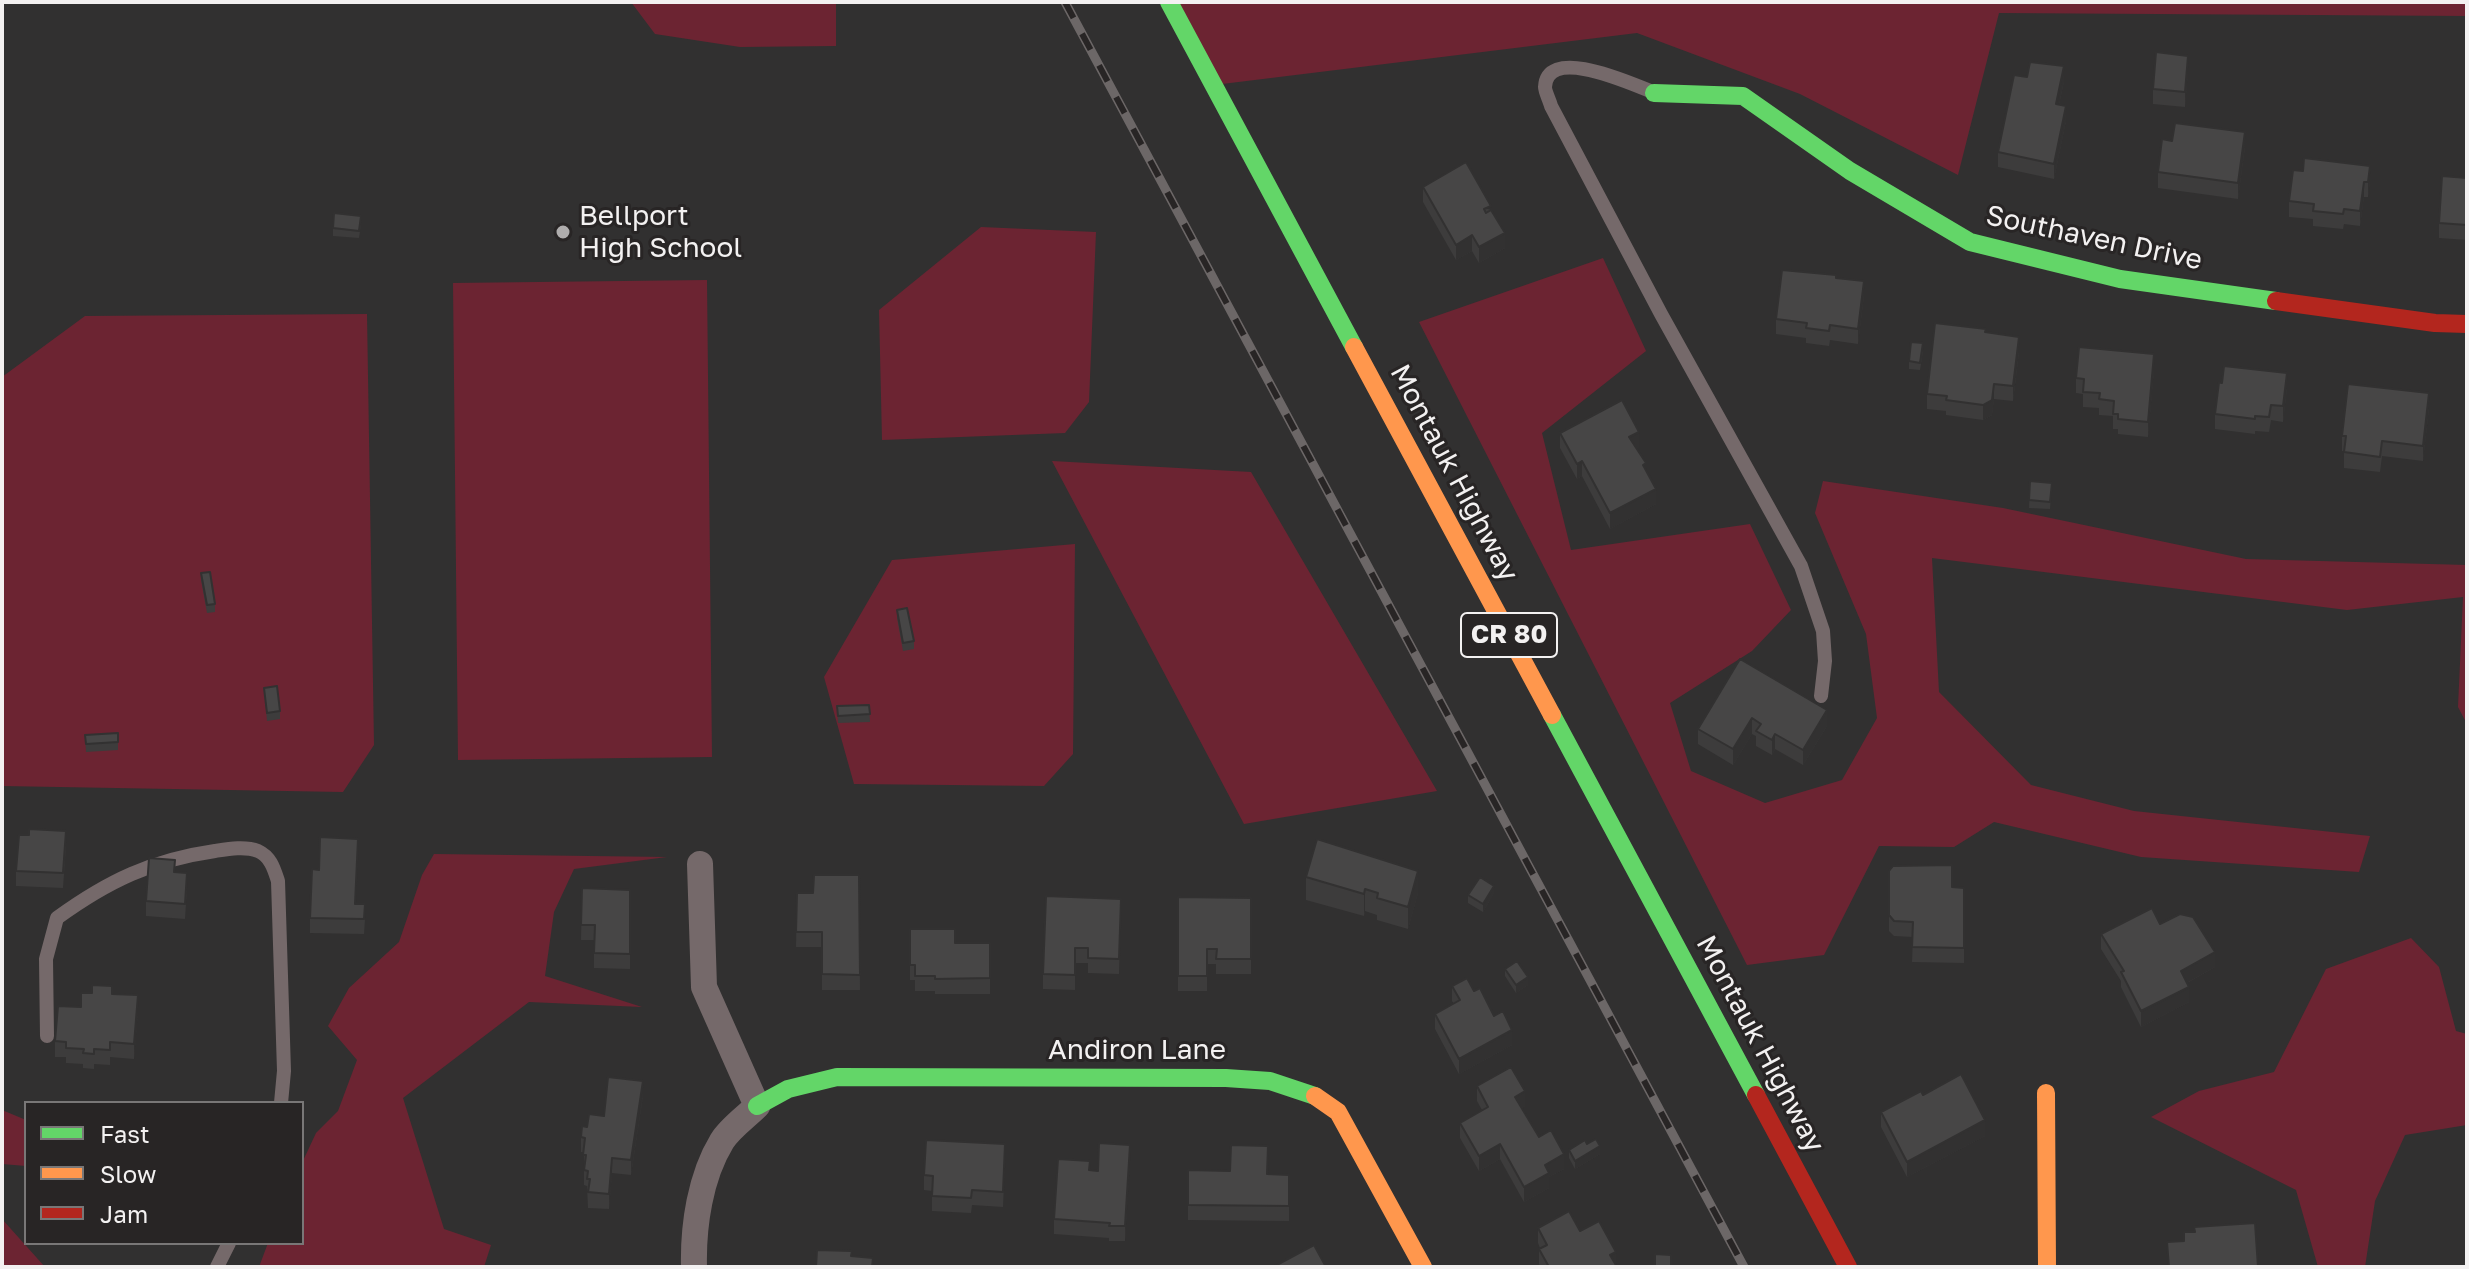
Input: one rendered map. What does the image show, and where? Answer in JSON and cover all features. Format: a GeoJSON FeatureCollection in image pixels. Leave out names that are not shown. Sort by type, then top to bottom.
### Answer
{"type":"FeatureCollection","features":[{"type":"Feature","properties":{"kind":"street","name":"Montauk Highway"},"geometry":{"type":"LineString","coordinates":[[1169,2],[1848,1267]]}},
{"type":"Feature","properties":{"kind":"street","name":"Southaven Drive"},"geometry":{"type":"LineString","coordinates":[[1654,93],[1743,96],[1850,171],[1970,242],[2120,279],[2435,323],[2467,324]]}},
{"type":"Feature","properties":{"kind":"street"},"geometry":{"type":"LineString","coordinates":[[694,1267],[694,1241],[705,1183],[723,1140],[757,1106],[704,987],[700,864]]}},
{"type":"Feature","properties":{"kind":"street","name":"Andiron Lane"},"geometry":{"type":"LineString","coordinates":[[757,1106],[788,1089],[837,1077],[1226,1078],[1270,1081],[1310,1093],[1338,1112],[1423,1267]]}},
{"type":"Feature","properties":{"kind":"street"},"geometry":{"type":"LineString","coordinates":[[2046,1093],[2047,1267]]}},
{"type":"Feature","properties":{"kind":"lane"},"geometry":{"type":"LineString","coordinates":[[1654,93],[1609,74],[1573,67],[1559,68],[1550,75],[1545,87],[1551,106],[1661,314],[1801,566],[1823,631],[1825,661],[1821,696]]}},
{"type":"Feature","properties":{"kind":"lane"},"geometry":{"type":"LineString","coordinates":[[47,1036],[46,959],[57,918],[112,881],[156,863],[178,856],[234,848],[258,851],[271,862],[278,881],[284,1071],[281,1101]]}},
{"type":"Feature","properties":{"kind":"lane"},"geometry":{"type":"LineString","coordinates":[[217,1267],[228,1245]]}},
{"type":"Feature","properties":{"kind":"shaded area"},"geometry":{"type":"Polygon","coordinates":[[[631,2],[836,2],[836,46],[740,47],[655,34],[631,2]]]}},
{"type":"Feature","properties":{"kind":"shaded area"},"geometry":{"type":"Polygon","coordinates":[[[1169,2],[2467,2],[2467,16],[1999,13],[1958,175],[1800,94],[1637,33],[1214,85],[1169,2]]]}},
{"type":"Feature","properties":{"kind":"shaded area"},"geometry":{"type":"Polygon","coordinates":[[[981,227],[1096,232],[1089,402],[1065,433],[882,440],[879,310],[981,227]]]}},
{"type":"Feature","properties":{"kind":"shaded area"},"geometry":{"type":"Polygon","coordinates":[[[1603,258],[1646,351],[1542,433],[1571,550],[1750,524],[1791,610],[1752,651],[1670,703],[1691,771],[1765,803],[1842,780],[1877,718],[1866,634],[1815,513],[1823,481],[2003,508],[2246,559],[2467,565],[2467,724],[2458,707],[2463,597],[2347,610],[1932,558],[1939,692],[2031,785],[2134,811],[2370,836],[2359,872],[2141,857],[1994,822],[1954,847],[1879,846],[1824,955],[1747,965],[1419,322],[1603,258]]]}},
{"type":"Feature","properties":{"kind":"shaded area"},"geometry":{"type":"Polygon","coordinates":[[[707,280],[712,757],[458,760],[453,283],[707,280]]]}},
{"type":"Feature","properties":{"kind":"shaded area"},"geometry":{"type":"Polygon","coordinates":[[[367,314],[374,745],[343,792],[2,786],[2,377],[85,316],[367,314]]]}},
{"type":"Feature","properties":{"kind":"shaded area"},"geometry":{"type":"Polygon","coordinates":[[[1052,461],[1251,472],[1437,791],[1244,824],[1052,461]]]}},
{"type":"Feature","properties":{"kind":"shaded area"},"geometry":{"type":"Polygon","coordinates":[[[1075,544],[1073,754],[1044,786],[854,784],[824,677],[892,560],[1075,544]]]}},
{"type":"Feature","properties":{"kind":"shaded area"},"geometry":{"type":"Polygon","coordinates":[[[434,854],[667,857],[574,869],[554,912],[545,976],[642,1007],[529,1002],[403,1098],[444,1229],[491,1245],[484,1267],[259,1267],[267,1245],[304,1245],[304,1159],[316,1133],[338,1111],[357,1060],[328,1026],[349,988],[399,942],[422,875],[434,854]]]}},
{"type":"Feature","properties":{"kind":"shaded area"},"geometry":{"type":"Polygon","coordinates":[[[2411,938],[2439,967],[2456,1031],[2467,1034],[2467,1125],[2405,1135],[2375,1201],[2365,1267],[2318,1267],[2296,1190],[2151,1117],[2199,1091],[2274,1072],[2326,969],[2411,938]]]}},
{"type":"Feature","properties":{"kind":"shaded area"},"geometry":{"type":"Polygon","coordinates":[[[2,1110],[24,1119],[24,1166],[2,1164],[2,1110]]]}},
{"type":"Feature","properties":{"kind":"shaded area"},"geometry":{"type":"Polygon","coordinates":[[[2,1219],[45,1267],[2,1267],[2,1219]]]}},
{"type":"Feature","properties":{"kind":"building"},"geometry":{"type":"Polygon","coordinates":[[[2156,52],[2188,56],[2185,92],[2153,89],[2156,52]]]}},
{"type":"Feature","properties":{"kind":"building"},"geometry":{"type":"Polygon","coordinates":[[[2030,62],[2064,66],[2056,104],[2066,106],[2054,164],[1998,152],[2014,75],[2027,77],[2030,62]]]}},
{"type":"Feature","properties":{"kind":"building"},"geometry":{"type":"Polygon","coordinates":[[[2175,123],[2245,132],[2238,183],[2158,172],[2162,139],[2172,141],[2175,123]]]}},
{"type":"Feature","properties":{"kind":"building"},"geometry":{"type":"Polygon","coordinates":[[[2304,158],[2370,166],[2360,211],[2344,209],[2343,214],[2313,211],[2314,204],[2289,201],[2293,170],[2303,171],[2304,158]]]}},
{"type":"Feature","properties":{"kind":"building"},"geometry":{"type":"Polygon","coordinates":[[[1466,162],[1491,206],[1484,209],[1486,213],[1491,210],[1505,233],[1479,247],[1472,235],[1456,245],[1423,187],[1466,162]]]}},
{"type":"Feature","properties":{"kind":"building"},"geometry":{"type":"Polygon","coordinates":[[[2442,176],[2467,178],[2467,225],[2439,223],[2442,176]]]}},
{"type":"Feature","properties":{"kind":"building"},"geometry":{"type":"Polygon","coordinates":[[[334,213],[361,216],[359,231],[333,228],[334,213]]]}},
{"type":"Feature","properties":{"kind":"building"},"geometry":{"type":"Polygon","coordinates":[[[1782,270],[1864,281],[1858,329],[1830,325],[1829,331],[1806,328],[1807,323],[1776,319],[1782,270]]]}},
{"type":"Feature","properties":{"kind":"building"},"geometry":{"type":"Polygon","coordinates":[[[1935,323],[1986,329],[1985,332],[2019,337],[2013,386],[1994,384],[1992,400],[1983,405],[1927,394],[1935,323]]]}},
{"type":"Feature","properties":{"kind":"building"},"geometry":{"type":"Polygon","coordinates":[[[1911,342],[1923,343],[1920,363],[1909,361],[1911,342]]]}},
{"type":"Feature","properties":{"kind":"building"},"geometry":{"type":"Polygon","coordinates":[[[2079,347],[2154,354],[2148,422],[2118,419],[2118,414],[2113,414],[2114,401],[2099,399],[2100,393],[2083,392],[2084,379],[2076,378],[2079,347]]]}},
{"type":"Feature","properties":{"kind":"building"},"geometry":{"type":"Polygon","coordinates":[[[2224,366],[2287,373],[2283,406],[2271,405],[2269,417],[2255,416],[2255,419],[2215,414],[2224,366]]]}},
{"type":"Feature","properties":{"kind":"building"},"geometry":{"type":"Polygon","coordinates":[[[2348,384],[2429,393],[2423,446],[2382,441],[2380,457],[2344,452],[2346,436],[2342,436],[2348,384]]]}},
{"type":"Feature","properties":{"kind":"building"},"geometry":{"type":"Polygon","coordinates":[[[1622,400],[1639,432],[1629,437],[1646,463],[1643,465],[1656,489],[1610,513],[1582,461],[1577,464],[1560,433],[1622,400]]]}},
{"type":"Feature","properties":{"kind":"building"},"geometry":{"type":"Polygon","coordinates":[[[2030,481],[2052,483],[2050,502],[2029,500],[2030,481]]]}},
{"type":"Feature","properties":{"kind":"building"},"geometry":{"type":"Polygon","coordinates":[[[210,572],[215,604],[207,605],[201,573],[210,572]]]}},
{"type":"Feature","properties":{"kind":"building"},"geometry":{"type":"Polygon","coordinates":[[[907,608],[914,641],[903,643],[897,610],[907,608]]]}},
{"type":"Feature","properties":{"kind":"building"},"geometry":{"type":"Polygon","coordinates":[[[1740,659],[1827,710],[1803,750],[1775,734],[1772,740],[1756,731],[1761,724],[1752,718],[1733,749],[1698,729],[1740,659]]]}},
{"type":"Feature","properties":{"kind":"building"},"geometry":{"type":"Polygon","coordinates":[[[277,686],[280,711],[267,713],[264,688],[277,686]]]}},
{"type":"Feature","properties":{"kind":"building"},"geometry":{"type":"Polygon","coordinates":[[[869,705],[870,714],[838,716],[837,706],[869,705]]]}},
{"type":"Feature","properties":{"kind":"building"},"geometry":{"type":"Polygon","coordinates":[[[118,733],[118,742],[86,744],[85,735],[118,733]]]}},
{"type":"Feature","properties":{"kind":"building"},"geometry":{"type":"Polygon","coordinates":[[[29,829],[66,831],[63,873],[16,871],[19,835],[29,835],[29,829]]]}},
{"type":"Feature","properties":{"kind":"building"},"geometry":{"type":"Polygon","coordinates":[[[320,837],[358,839],[355,904],[365,904],[364,919],[310,918],[312,869],[319,870],[320,837]]]}},
{"type":"Feature","properties":{"kind":"building"},"geometry":{"type":"Polygon","coordinates":[[[1317,839],[1418,871],[1408,907],[1377,898],[1378,893],[1365,889],[1364,894],[1306,877],[1317,839]]]}},
{"type":"Feature","properties":{"kind":"building"},"geometry":{"type":"Polygon","coordinates":[[[149,858],[175,860],[174,872],[187,873],[185,904],[146,901],[149,858]]]}},
{"type":"Feature","properties":{"kind":"building"},"geometry":{"type":"Polygon","coordinates":[[[1952,865],[1952,887],[1964,888],[1964,948],[1912,947],[1913,922],[1894,921],[1889,915],[1889,871],[1893,866],[1952,865]]]}},
{"type":"Feature","properties":{"kind":"building"},"geometry":{"type":"Polygon","coordinates":[[[814,875],[859,875],[860,975],[822,974],[822,932],[796,932],[797,893],[813,893],[814,875]]]}},
{"type":"Feature","properties":{"kind":"building"},"geometry":{"type":"Polygon","coordinates":[[[1480,877],[1494,886],[1483,904],[1468,895],[1480,877]]]}},
{"type":"Feature","properties":{"kind":"building"},"geometry":{"type":"Polygon","coordinates":[[[582,888],[630,890],[630,954],[594,953],[595,925],[581,925],[582,888]]]}},
{"type":"Feature","properties":{"kind":"building"},"geometry":{"type":"Polygon","coordinates":[[[1046,896],[1121,899],[1119,959],[1088,958],[1088,948],[1075,948],[1075,975],[1043,974],[1046,896]]]}},
{"type":"Feature","properties":{"kind":"building"},"geometry":{"type":"Polygon","coordinates":[[[1178,897],[1251,898],[1251,959],[1216,959],[1217,949],[1207,949],[1207,976],[1178,976],[1178,897]]]}},
{"type":"Feature","properties":{"kind":"building"},"geometry":{"type":"Polygon","coordinates":[[[2152,908],[2160,924],[2180,914],[2193,917],[2215,952],[2181,971],[2189,987],[2141,1011],[2121,972],[2124,971],[2101,934],[2152,908]]]}},
{"type":"Feature","properties":{"kind":"building"},"geometry":{"type":"Polygon","coordinates":[[[910,929],[955,929],[955,943],[990,943],[990,978],[935,979],[935,976],[915,976],[915,965],[910,965],[910,929]]]}},
{"type":"Feature","properties":{"kind":"building"},"geometry":{"type":"Polygon","coordinates":[[[1517,961],[1528,977],[1516,985],[1505,969],[1517,961]]]}},
{"type":"Feature","properties":{"kind":"building"},"geometry":{"type":"Polygon","coordinates":[[[1467,978],[1474,991],[1480,988],[1494,1016],[1503,1011],[1512,1030],[1459,1059],[1435,1014],[1460,1000],[1452,986],[1467,978]]]}},
{"type":"Feature","properties":{"kind":"building"},"geometry":{"type":"Polygon","coordinates":[[[92,985],[112,986],[112,994],[138,995],[134,1044],[110,1042],[110,1050],[94,1049],[94,1054],[83,1053],[84,1049],[66,1048],[66,1042],[55,1041],[58,1006],[81,1007],[81,993],[92,993],[92,985]]]}},
{"type":"Feature","properties":{"kind":"building"},"geometry":{"type":"Polygon","coordinates":[[[1511,1067],[1525,1091],[1515,1097],[1539,1137],[1551,1130],[1564,1154],[1545,1165],[1549,1173],[1524,1187],[1500,1144],[1479,1156],[1460,1123],[1488,1107],[1477,1086],[1511,1067]]]}},
{"type":"Feature","properties":{"kind":"building"},"geometry":{"type":"Polygon","coordinates":[[[1961,1074],[1985,1120],[1907,1162],[1881,1112],[1921,1091],[1923,1095],[1961,1074]]]}},
{"type":"Feature","properties":{"kind":"building"},"geometry":{"type":"Polygon","coordinates":[[[608,1077],[643,1081],[631,1160],[612,1158],[609,1194],[588,1192],[590,1179],[587,1179],[588,1171],[584,1170],[586,1155],[583,1155],[585,1138],[581,1137],[582,1126],[587,1127],[589,1114],[604,1116],[608,1077]]]}},
{"type":"Feature","properties":{"kind":"building"},"geometry":{"type":"Polygon","coordinates":[[[1596,1139],[1600,1146],[1575,1161],[1569,1150],[1585,1140],[1587,1144],[1596,1139]]]}},
{"type":"Feature","properties":{"kind":"building"},"geometry":{"type":"Polygon","coordinates":[[[926,1140],[1005,1144],[1003,1192],[972,1190],[971,1198],[932,1196],[933,1176],[924,1175],[926,1140]]]}},
{"type":"Feature","properties":{"kind":"building"},"geometry":{"type":"Polygon","coordinates":[[[1099,1143],[1130,1145],[1125,1226],[1054,1219],[1058,1159],[1090,1161],[1089,1170],[1098,1171],[1099,1143]]]}},
{"type":"Feature","properties":{"kind":"building"},"geometry":{"type":"Polygon","coordinates":[[[1231,1145],[1268,1146],[1267,1174],[1289,1175],[1289,1206],[1188,1205],[1188,1170],[1230,1171],[1231,1145]]]}},
{"type":"Feature","properties":{"kind":"building"},"geometry":{"type":"Polygon","coordinates":[[[1569,1211],[1580,1231],[1599,1221],[1616,1252],[1610,1255],[1617,1267],[1549,1267],[1539,1249],[1547,1245],[1538,1228],[1569,1211]]]}},
{"type":"Feature","properties":{"kind":"building"},"geometry":{"type":"Polygon","coordinates":[[[2255,1223],[2258,1267],[2169,1267],[2167,1242],[2184,1241],[2184,1232],[2195,1232],[2194,1227],[2255,1223]]]}},
{"type":"Feature","properties":{"kind":"building"},"geometry":{"type":"Polygon","coordinates":[[[1314,1245],[1326,1267],[1273,1267],[1314,1245]]]}},
{"type":"Feature","properties":{"kind":"building"},"geometry":{"type":"Polygon","coordinates":[[[817,1250],[852,1251],[851,1256],[873,1258],[872,1267],[816,1267],[817,1250]]]}},
{"type":"Feature","properties":{"kind":"building"},"geometry":{"type":"Polygon","coordinates":[[[1655,1254],[1671,1255],[1671,1267],[1655,1267],[1655,1254]]]}},
{"type":"Feature","properties":{"kind":"railway"},"geometry":{"type":"LineString","coordinates":[[1065,2],[1744,1267]]}},
{"type":"Feature","properties":{"kind":"traffic: fast"},"geometry":{"type":"LineString","coordinates":[[1169,2],[1354,347]]}},
{"type":"Feature","properties":{"kind":"traffic: fast"},"geometry":{"type":"LineString","coordinates":[[1654,93],[1743,96],[1850,171],[1970,242],[2120,279],[2276,301]]}},
{"type":"Feature","properties":{"kind":"traffic: fast"},"geometry":{"type":"LineString","coordinates":[[1552,715],[1756,1095]]}},
{"type":"Feature","properties":{"kind":"traffic: fast"},"geometry":{"type":"LineString","coordinates":[[757,1106],[788,1089],[837,1077],[1226,1078],[1270,1081],[1315,1096]]}},
{"type":"Feature","properties":{"kind":"traffic: slow"},"geometry":{"type":"LineString","coordinates":[[1354,347],[1552,715]]}},
{"type":"Feature","properties":{"kind":"traffic: slow"},"geometry":{"type":"LineString","coordinates":[[2046,1093],[2047,1267]]}},
{"type":"Feature","properties":{"kind":"traffic: slow"},"geometry":{"type":"LineString","coordinates":[[1315,1096],[1338,1112],[1423,1267]]}},
{"type":"Feature","properties":{"kind":"traffic: jam"},"geometry":{"type":"LineString","coordinates":[[2276,301],[2435,323],[2467,324]]}},
{"type":"Feature","properties":{"kind":"traffic: jam"},"geometry":{"type":"LineString","coordinates":[[1756,1095],[1848,1267]]}},
{"type":"Feature","properties":{"kind":"place","name":"Bellport High School"},"geometry":{"type":"Point","coordinates":[563,232]}}]}
